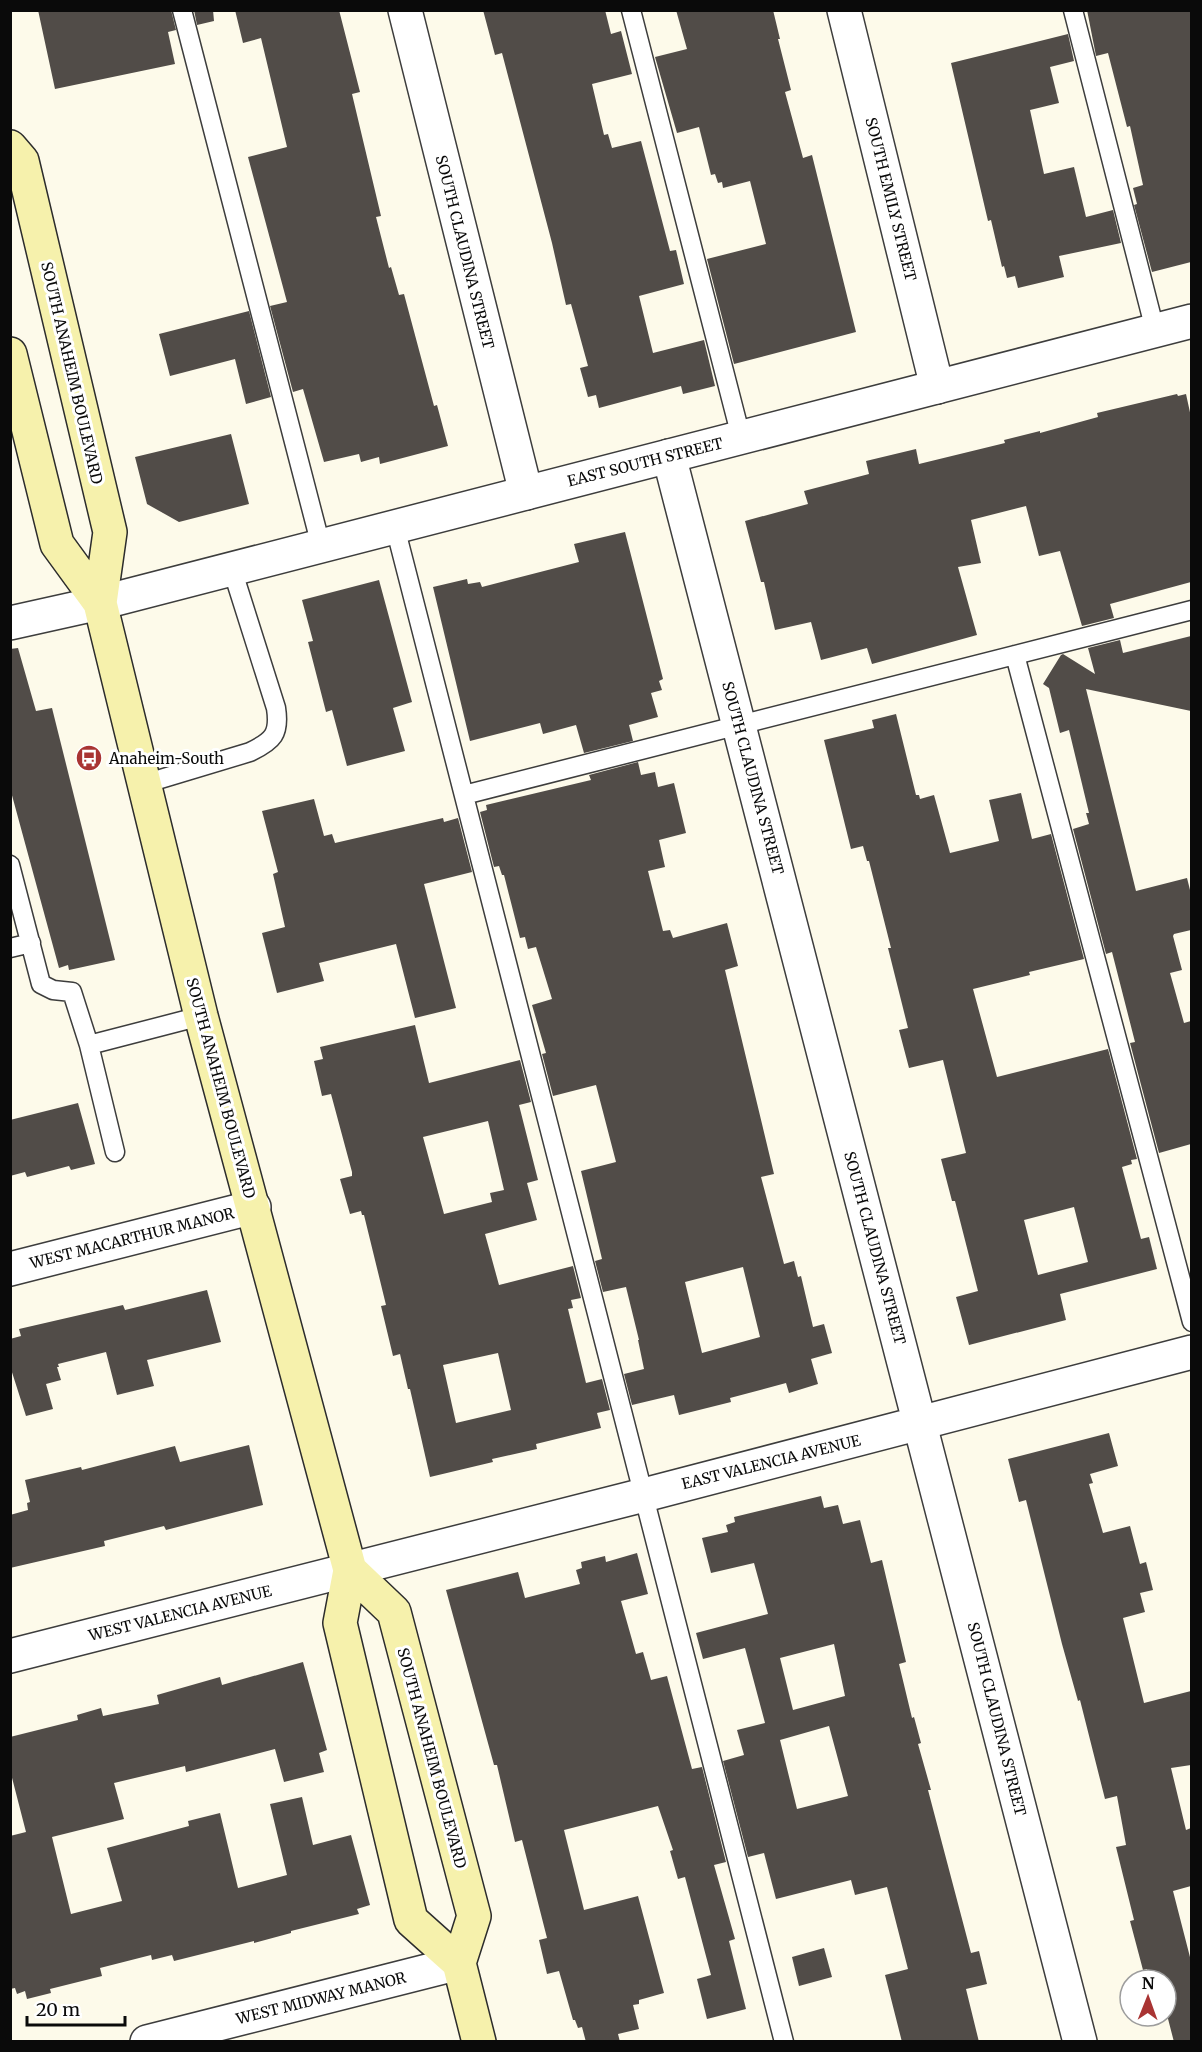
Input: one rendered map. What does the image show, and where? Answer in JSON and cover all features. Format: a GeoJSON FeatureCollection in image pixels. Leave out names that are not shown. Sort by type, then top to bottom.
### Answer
{"type":"FeatureCollection","features":[{"type":"Feature","properties":{"kind":"main road","name":"SOUTH ANAHEIM BOULEVARD"},"geometry":{"type":"LineString","coordinates":[[10,147],[22,161],[110,532],[99,603]]}},
{"type":"Feature","properties":{"kind":"main road","name":"SOUTH ANAHEIM BOULEVARD"},"geometry":{"type":"LineString","coordinates":[[10,354],[57,544],[99,603],[201,1016],[350,1570],[340,1623],[411,1920],[459,1963],[474,1917],[394,1612],[350,1570]]}},
{"type":"Feature","properties":{"kind":"main road"},"geometry":{"type":"LineString","coordinates":[[459,1963],[479,2042]]}},
{"type":"Feature","properties":{"kind":"street","name":"SOUTH CLAUDINA STREET"},"geometry":{"type":"LineString","coordinates":[[405,10],[526,493]]}},
{"type":"Feature","properties":{"kind":"street","name":"SOUTH EMILY STREET"},"geometry":{"type":"LineString","coordinates":[[844,10],[937,387]]}},
{"type":"Feature","properties":{"kind":"street","name":"EAST SOUTH STREET"},"geometry":{"type":"LineString","coordinates":[[10,623],[232,569],[1191,321]]}},
{"type":"Feature","properties":{"kind":"street","name":"SOUTH CLAUDINA STREET"},"geometry":{"type":"LineString","coordinates":[[669,456],[1080,2042]]}},
{"type":"Feature","properties":{"kind":"street","name":"WEST MACARTHUR MANOR"},"geometry":{"type":"LineString","coordinates":[[10,1269],[254,1207]]}},
{"type":"Feature","properties":{"kind":"street","name":"EAST VALENCIA AVENUE"},"geometry":{"type":"LineString","coordinates":[[350,1570],[1191,1352]]}},
{"type":"Feature","properties":{"kind":"street","name":"WEST VALENCIA AVENUE"},"geometry":{"type":"LineString","coordinates":[[10,1656],[350,1570]]}},
{"type":"Feature","properties":{"kind":"street","name":"WEST MIDWAY MANOR"},"geometry":{"type":"LineString","coordinates":[[147,2042],[459,1963]]}},
{"type":"Feature","properties":{"kind":"lane"},"geometry":{"type":"LineString","coordinates":[[182,10],[321,546]]}},
{"type":"Feature","properties":{"kind":"lane"},"geometry":{"type":"LineString","coordinates":[[631,10],[741,437]]}},
{"type":"Feature","properties":{"kind":"lane"},"geometry":{"type":"LineString","coordinates":[[1073,10],[1155,330]]}},
{"type":"Feature","properties":{"kind":"lane"},"geometry":{"type":"LineString","coordinates":[[394,527],[465,795],[784,2042]]}},
{"type":"Feature","properties":{"kind":"lane"},"geometry":{"type":"LineString","coordinates":[[144,784],[250,752],[263,746],[274,735],[279,724],[232,569]]}},
{"type":"Feature","properties":{"kind":"lane"},"geometry":{"type":"LineString","coordinates":[[465,795],[1191,610]]}},
{"type":"Feature","properties":{"kind":"lane"},"geometry":{"type":"LineString","coordinates":[[1015,655],[1191,1322]]}},
{"type":"Feature","properties":{"kind":"lane"},"geometry":{"type":"LineString","coordinates":[[10,865],[41,984],[53,990],[72,992],[89,1046],[115,1152]]}},
{"type":"Feature","properties":{"kind":"lane"},"geometry":{"type":"LineString","coordinates":[[10,948],[31,943]]}},
{"type":"Feature","properties":{"kind":"lane"},"geometry":{"type":"LineString","coordinates":[[89,1046],[201,1016]]}},
{"type":"Feature","properties":{"kind":"building"},"geometry":{"type":"Polygon","coordinates":[[[38,10],[171,10],[176,30],[168,32],[175,64],[55,89],[38,10]]]}},
{"type":"Feature","properties":{"kind":"building"},"geometry":{"type":"Polygon","coordinates":[[[194,10],[213,10],[214,21],[197,25],[194,10]]]}},
{"type":"Feature","properties":{"kind":"building"},"geometry":{"type":"Polygon","coordinates":[[[235,10],[339,10],[360,92],[352,94],[381,216],[376,217],[389,268],[391,267],[399,295],[404,294],[434,406],[437,405],[448,446],[380,464],[379,457],[361,462],[359,454],[324,462],[303,389],[293,392],[270,306],[287,302],[248,157],[287,147],[261,38],[243,43],[235,10]]]}},
{"type":"Feature","properties":{"kind":"building"},"geometry":{"type":"Polygon","coordinates":[[[483,10],[605,10],[611,34],[621,31],[632,74],[592,84],[604,135],[608,134],[612,148],[641,141],[670,251],[676,250],[684,284],[639,296],[653,353],[704,340],[715,386],[683,394],[681,386],[599,408],[596,395],[588,397],[580,368],[588,366],[571,304],[566,305],[502,53],[495,55],[483,10]]]}},
{"type":"Feature","properties":{"kind":"building"},"geometry":{"type":"Polygon","coordinates":[[[676,10],[773,10],[791,90],[785,92],[803,158],[812,155],[856,332],[734,364],[707,259],[766,244],[750,181],[723,188],[722,182],[718,183],[715,174],[711,175],[699,127],[677,133],[655,57],[687,49],[676,10]]]}},
{"type":"Feature","properties":{"kind":"building"},"geometry":{"type":"Polygon","coordinates":[[[1087,10],[1191,10],[1191,262],[1152,272],[1134,205],[1137,204],[1133,188],[1143,185],[1130,126],[1127,127],[1108,53],[1096,56],[1087,10]]]}},
{"type":"Feature","properties":{"kind":"building"},"geometry":{"type":"Polygon","coordinates":[[[1068,34],[1074,61],[1050,67],[1059,103],[1030,110],[1044,174],[1074,167],[1086,217],[1113,210],[1121,243],[1059,256],[1064,277],[1018,288],[1015,276],[1007,278],[1004,266],[1002,267],[991,220],[988,221],[951,63],[1068,34]]]}},
{"type":"Feature","properties":{"kind":"building"},"geometry":{"type":"Polygon","coordinates":[[[249,311],[271,397],[246,404],[235,359],[170,376],[159,334],[249,311]]]}},
{"type":"Feature","properties":{"kind":"building"},"geometry":{"type":"Polygon","coordinates":[[[1177,394],[1178,396],[1186,394],[1191,417],[1191,582],[1110,604],[1114,618],[1082,626],[1060,551],[1039,556],[1026,506],[971,520],[981,563],[958,567],[977,635],[872,664],[867,648],[821,660],[811,622],[775,630],[764,582],[761,582],[745,521],[808,504],[804,491],[869,474],[866,461],[916,449],[919,464],[1098,417],[1097,413],[1177,394]]]}},
{"type":"Feature","properties":{"kind":"building"},"geometry":{"type":"Polygon","coordinates":[[[231,434],[249,504],[179,522],[147,504],[135,457],[231,434]]]}},
{"type":"Feature","properties":{"kind":"building"},"geometry":{"type":"Polygon","coordinates":[[[625,532],[663,679],[659,681],[662,690],[651,693],[658,717],[629,725],[633,741],[584,753],[576,725],[543,734],[540,723],[470,741],[433,587],[467,579],[468,584],[480,582],[482,587],[579,562],[574,544],[625,532]]]}},
{"type":"Feature","properties":{"kind":"building"},"geometry":{"type":"Polygon","coordinates":[[[379,580],[412,702],[393,708],[405,751],[347,766],[332,710],[326,712],[308,642],[313,641],[302,600],[379,580]]]}},
{"type":"Feature","properties":{"kind":"building"},"geometry":{"type":"Polygon","coordinates":[[[1191,636],[1191,711],[1086,689],[1136,891],[1187,878],[1191,894],[1191,930],[1173,936],[1182,970],[1170,973],[1184,1023],[1191,1021],[1191,1144],[1159,1153],[1130,1043],[1135,1042],[1112,952],[1106,954],[1073,829],[1089,824],[1086,813],[1089,813],[1069,730],[1060,733],[1049,688],[1043,684],[1063,654],[1095,674],[1088,648],[1120,640],[1123,653],[1191,636]]]}},
{"type":"Feature","properties":{"kind":"building"},"geometry":{"type":"Polygon","coordinates":[[[18,648],[36,711],[52,708],[115,960],[69,970],[68,965],[59,968],[10,788],[10,649],[18,648]]]}},
{"type":"Feature","properties":{"kind":"building"},"geometry":{"type":"Polygon","coordinates":[[[896,714],[916,795],[919,795],[920,799],[934,795],[950,853],[999,841],[989,800],[1021,793],[1032,839],[1051,834],[1084,959],[1029,972],[1030,975],[973,989],[997,1077],[1108,1049],[1137,1159],[1131,1160],[1132,1164],[1122,1167],[1141,1239],[1149,1237],[1157,1269],[1060,1294],[1066,1320],[969,1345],[956,1297],[978,1291],[955,1201],[952,1201],[941,1159],[966,1153],[943,1060],[909,1068],[899,1030],[908,1028],[869,861],[867,861],[863,846],[851,849],[824,740],[874,728],[872,720],[896,714]],[[1074,1207],[1024,1220],[1038,1275],[1088,1262],[1074,1207]]]}},
{"type":"Feature","properties":{"kind":"building"},"geometry":{"type":"Polygon","coordinates":[[[638,762],[641,775],[655,772],[658,787],[674,783],[686,833],[659,840],[665,867],[648,871],[663,931],[670,930],[673,938],[727,923],[738,966],[725,970],[774,1174],[761,1177],[784,1264],[794,1261],[798,1277],[801,1276],[813,1327],[824,1324],[832,1353],[811,1359],[818,1384],[789,1393],[786,1383],[730,1398],[731,1402],[679,1415],[674,1395],[632,1405],[624,1374],[644,1369],[639,1340],[626,1287],[603,1292],[595,1261],[602,1259],[581,1171],[616,1162],[596,1085],[553,1096],[542,1054],[546,1053],[532,1005],[552,999],[536,947],[528,949],[525,937],[520,938],[504,875],[499,866],[494,867],[480,812],[487,810],[486,805],[591,780],[589,775],[638,762]],[[743,1267],[685,1282],[702,1353],[760,1337],[743,1267]]]}},
{"type":"Feature","properties":{"kind":"building"},"geometry":{"type":"Polygon","coordinates":[[[314,799],[324,836],[332,834],[335,843],[443,818],[444,822],[458,818],[472,872],[424,884],[456,1008],[415,1018],[396,944],[319,963],[324,981],[277,993],[262,933],[285,927],[273,874],[278,872],[262,811],[314,799]]]}},
{"type":"Feature","properties":{"kind":"building"},"geometry":{"type":"Polygon","coordinates":[[[415,1025],[429,1083],[520,1060],[531,1102],[519,1105],[538,1180],[527,1183],[537,1220],[485,1234],[499,1285],[573,1266],[581,1298],[571,1300],[573,1308],[568,1309],[586,1383],[602,1379],[610,1410],[597,1413],[601,1428],[536,1444],[537,1449],[492,1459],[493,1462],[430,1477],[400,1354],[393,1356],[381,1306],[386,1305],[364,1215],[361,1211],[350,1214],[340,1179],[352,1176],[352,1172],[331,1094],[322,1096],[314,1061],[323,1059],[320,1047],[415,1025]],[[488,1121],[423,1137],[444,1214],[492,1202],[490,1193],[504,1190],[488,1121]],[[498,1353],[443,1365],[456,1423],[511,1410],[498,1353]]]}},
{"type":"Feature","properties":{"kind":"building"},"geometry":{"type":"Polygon","coordinates":[[[78,1103],[95,1164],[71,1170],[69,1166],[27,1177],[25,1172],[10,1176],[10,1120],[78,1103]]]}},
{"type":"Feature","properties":{"kind":"building"},"geometry":{"type":"Polygon","coordinates":[[[207,1290],[221,1342],[147,1360],[154,1386],[117,1395],[106,1352],[58,1364],[61,1380],[46,1384],[53,1409],[26,1416],[10,1366],[10,1339],[21,1336],[19,1329],[123,1305],[125,1310],[207,1290]]]}},
{"type":"Feature","properties":{"kind":"building"},"geometry":{"type":"Polygon","coordinates":[[[1109,1433],[1118,1466],[1090,1474],[1093,1483],[1089,1484],[1103,1533],[1130,1526],[1140,1564],[1146,1562],[1153,1590],[1140,1593],[1145,1612],[1123,1618],[1144,1703],[1191,1691],[1191,1765],[1171,1768],[1186,1830],[1191,1828],[1191,1886],[1173,1891],[1191,1961],[1191,2042],[1174,2042],[1170,2028],[1178,2028],[1178,1968],[1142,1968],[1130,1921],[1134,1920],[1116,1847],[1126,1845],[1117,1796],[1105,1799],[1080,1700],[1078,1701],[1062,1644],[1026,1500],[1019,1502],[1008,1459],[1109,1433]]]}},
{"type":"Feature","properties":{"kind":"building"},"geometry":{"type":"Polygon","coordinates":[[[249,1445],[263,1505],[166,1530],[164,1526],[104,1541],[105,1546],[10,1568],[10,1515],[28,1510],[27,1503],[30,1502],[25,1480],[81,1467],[82,1470],[175,1446],[180,1462],[249,1445]]]}},
{"type":"Feature","properties":{"kind":"building"},"geometry":{"type":"Polygon","coordinates":[[[821,1496],[824,1508],[838,1505],[843,1524],[860,1520],[871,1563],[882,1560],[906,1662],[899,1664],[912,1718],[914,1717],[921,1743],[918,1744],[931,1790],[928,1790],[971,1953],[979,1951],[987,1984],[966,1989],[979,2042],[902,2042],[885,1975],[908,1969],[887,1887],[855,1895],[851,1880],[776,1899],[764,1853],[748,1857],[723,1761],[744,1755],[737,1730],[765,1723],[745,1648],[703,1659],[696,1633],[768,1614],[754,1563],[711,1573],[702,1538],[728,1532],[726,1525],[735,1522],[734,1517],[821,1496]],[[834,1644],[780,1658],[793,1710],[845,1696],[834,1644]],[[829,1726],[780,1740],[797,1809],[848,1796],[829,1726]]]}},
{"type":"Feature","properties":{"kind":"building"},"geometry":{"type":"Polygon","coordinates":[[[637,1553],[648,1594],[621,1601],[636,1654],[643,1652],[651,1680],[667,1676],[692,1769],[702,1767],[726,1862],[714,1865],[735,1939],[729,1941],[746,2009],[707,2019],[697,1979],[711,1975],[685,1877],[678,1879],[670,1851],[673,1850],[658,1806],[564,1830],[584,1910],[638,1896],[664,1993],[639,2000],[639,2004],[633,2005],[639,2029],[618,2034],[620,2042],[586,2042],[582,2027],[578,2028],[573,2020],[559,1971],[547,1974],[539,1940],[547,1938],[522,1840],[515,1842],[497,1765],[494,1765],[446,1590],[518,1572],[525,1598],[580,1584],[576,1570],[582,1568],[581,1562],[605,1556],[606,1562],[637,1553]]]}},
{"type":"Feature","properties":{"kind":"building"},"geometry":{"type":"Polygon","coordinates":[[[303,1662],[327,1750],[319,1753],[324,1772],[284,1782],[275,1749],[186,1772],[185,1766],[114,1783],[124,1819],[52,1837],[71,1914],[122,1901],[107,1848],[189,1826],[188,1821],[220,1813],[238,1888],[287,1875],[270,1804],[302,1797],[313,1845],[351,1835],[370,1905],[357,1909],[359,1914],[254,1943],[254,1941],[174,1961],[172,1955],[152,1960],[151,1955],[100,1968],[102,1976],[50,1989],[51,1993],[27,1999],[25,1991],[17,1994],[15,1988],[10,1989],[10,1836],[26,1832],[10,1770],[10,1737],[78,1720],[77,1715],[101,1708],[103,1716],[159,1704],[157,1695],[220,1677],[222,1685],[303,1662]]]}},
{"type":"Feature","properties":{"kind":"building"},"geometry":{"type":"Polygon","coordinates":[[[824,1948],[832,1977],[799,1986],[792,1957],[824,1948]]]}},
{"type":"Feature","properties":{"kind":"place","name":"Anaheim-South"},"geometry":{"type":"Point","coordinates":[89,758]}}]}
